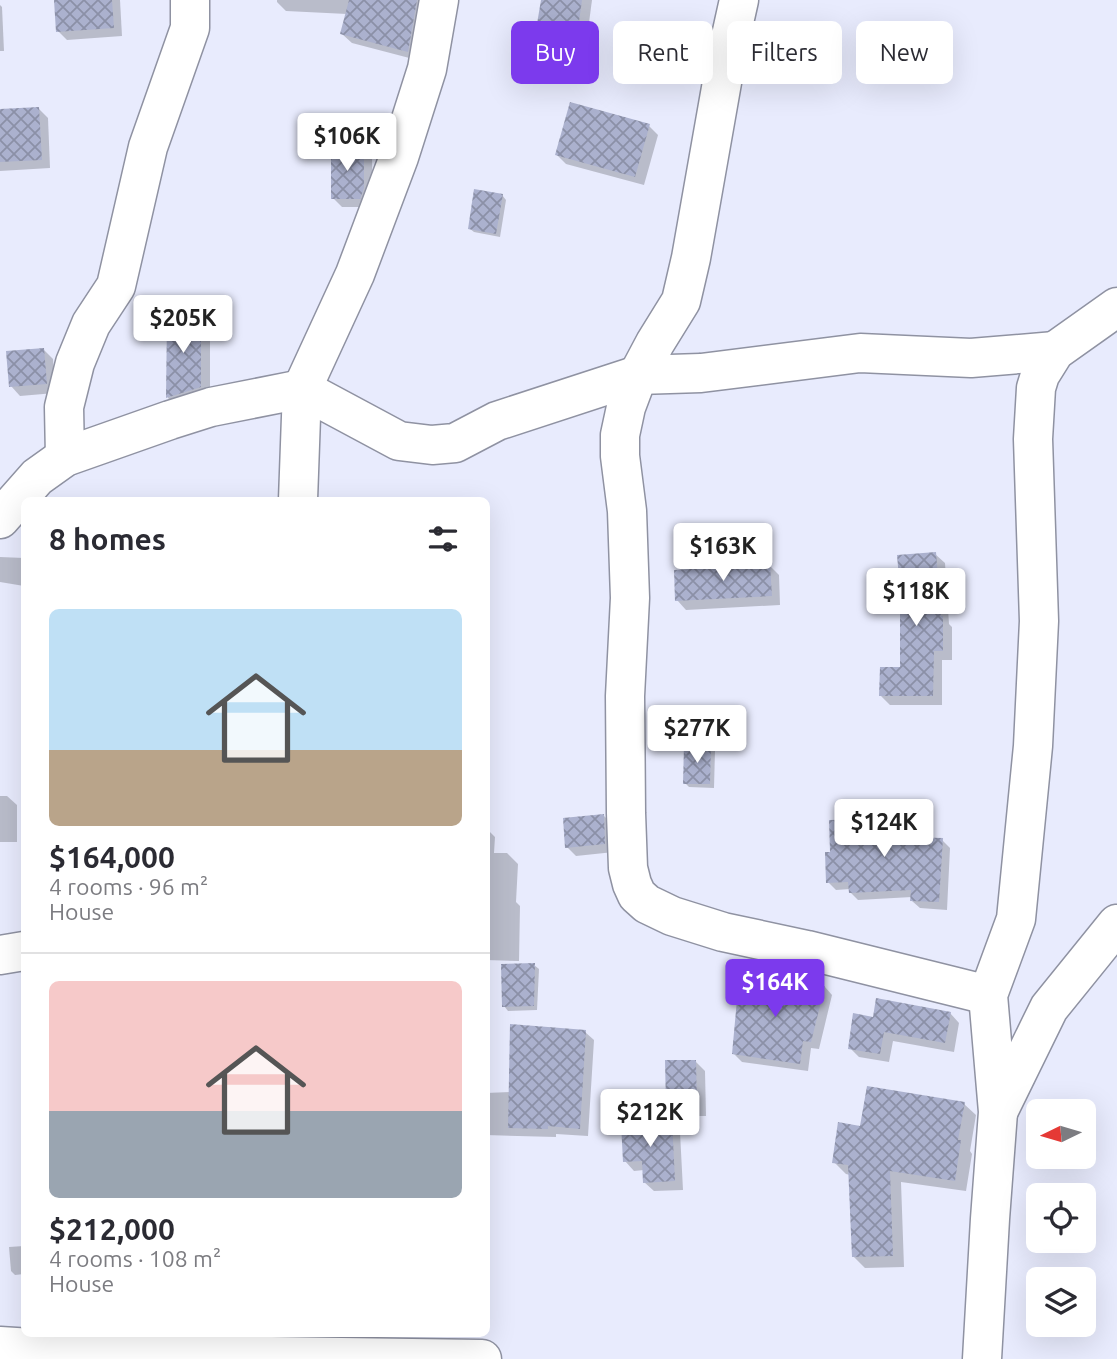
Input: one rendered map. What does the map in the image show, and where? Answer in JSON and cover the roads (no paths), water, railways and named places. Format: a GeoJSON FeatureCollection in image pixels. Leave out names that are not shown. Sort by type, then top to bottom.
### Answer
{"type":"FeatureCollection","features":[{"type":"Feature","properties":{"kind":"street"},"geometry":{"type":"LineString","coordinates":[[65,457],[64,407],[75,363],[91,324],[116,286],[148,148],[190,28],[190,0]]}},
{"type":"Feature","properties":{"kind":"street"},"geometry":{"type":"LineString","coordinates":[[298,497],[302,389],[355,274],[398,157],[427,69],[439,0]]}},
{"type":"Feature","properties":{"kind":"street"},"geometry":{"type":"LineString","coordinates":[[739,0],[681,302],[638,375],[626,407],[620,435],[627,511],[630,597],[625,696],[628,868],[632,884],[637,895],[647,904],[672,916],[723,932],[988,995]]}},
{"type":"Feature","properties":{"kind":"street"},"geometry":{"type":"LineString","coordinates":[[982,1359],[998,1112],[988,995],[1016,919],[1033,746],[1039,621],[1033,439],[1036,388],[1040,375],[1055,351],[1117,307]]}},
{"type":"Feature","properties":{"kind":"street"},"geometry":{"type":"LineString","coordinates":[[0,519],[37,477],[65,457],[211,407],[302,389],[399,441],[432,445],[455,443],[497,421],[638,375],[701,373],[860,353],[971,358],[1055,351]]}},
{"type":"Feature","properties":{"kind":"street"},"geometry":{"type":"LineString","coordinates":[[998,1112],[1049,1008],[1117,924]]}},
{"type":"Feature","properties":{"kind":"street"},"geometry":{"type":"LineString","coordinates":[[0,955],[21,952]]}},
{"type":"Feature","properties":{"kind":"street"},"geometry":{"type":"LineString","coordinates":[[0,1346],[127,1354],[328,1350],[482,1359]]}}]}
